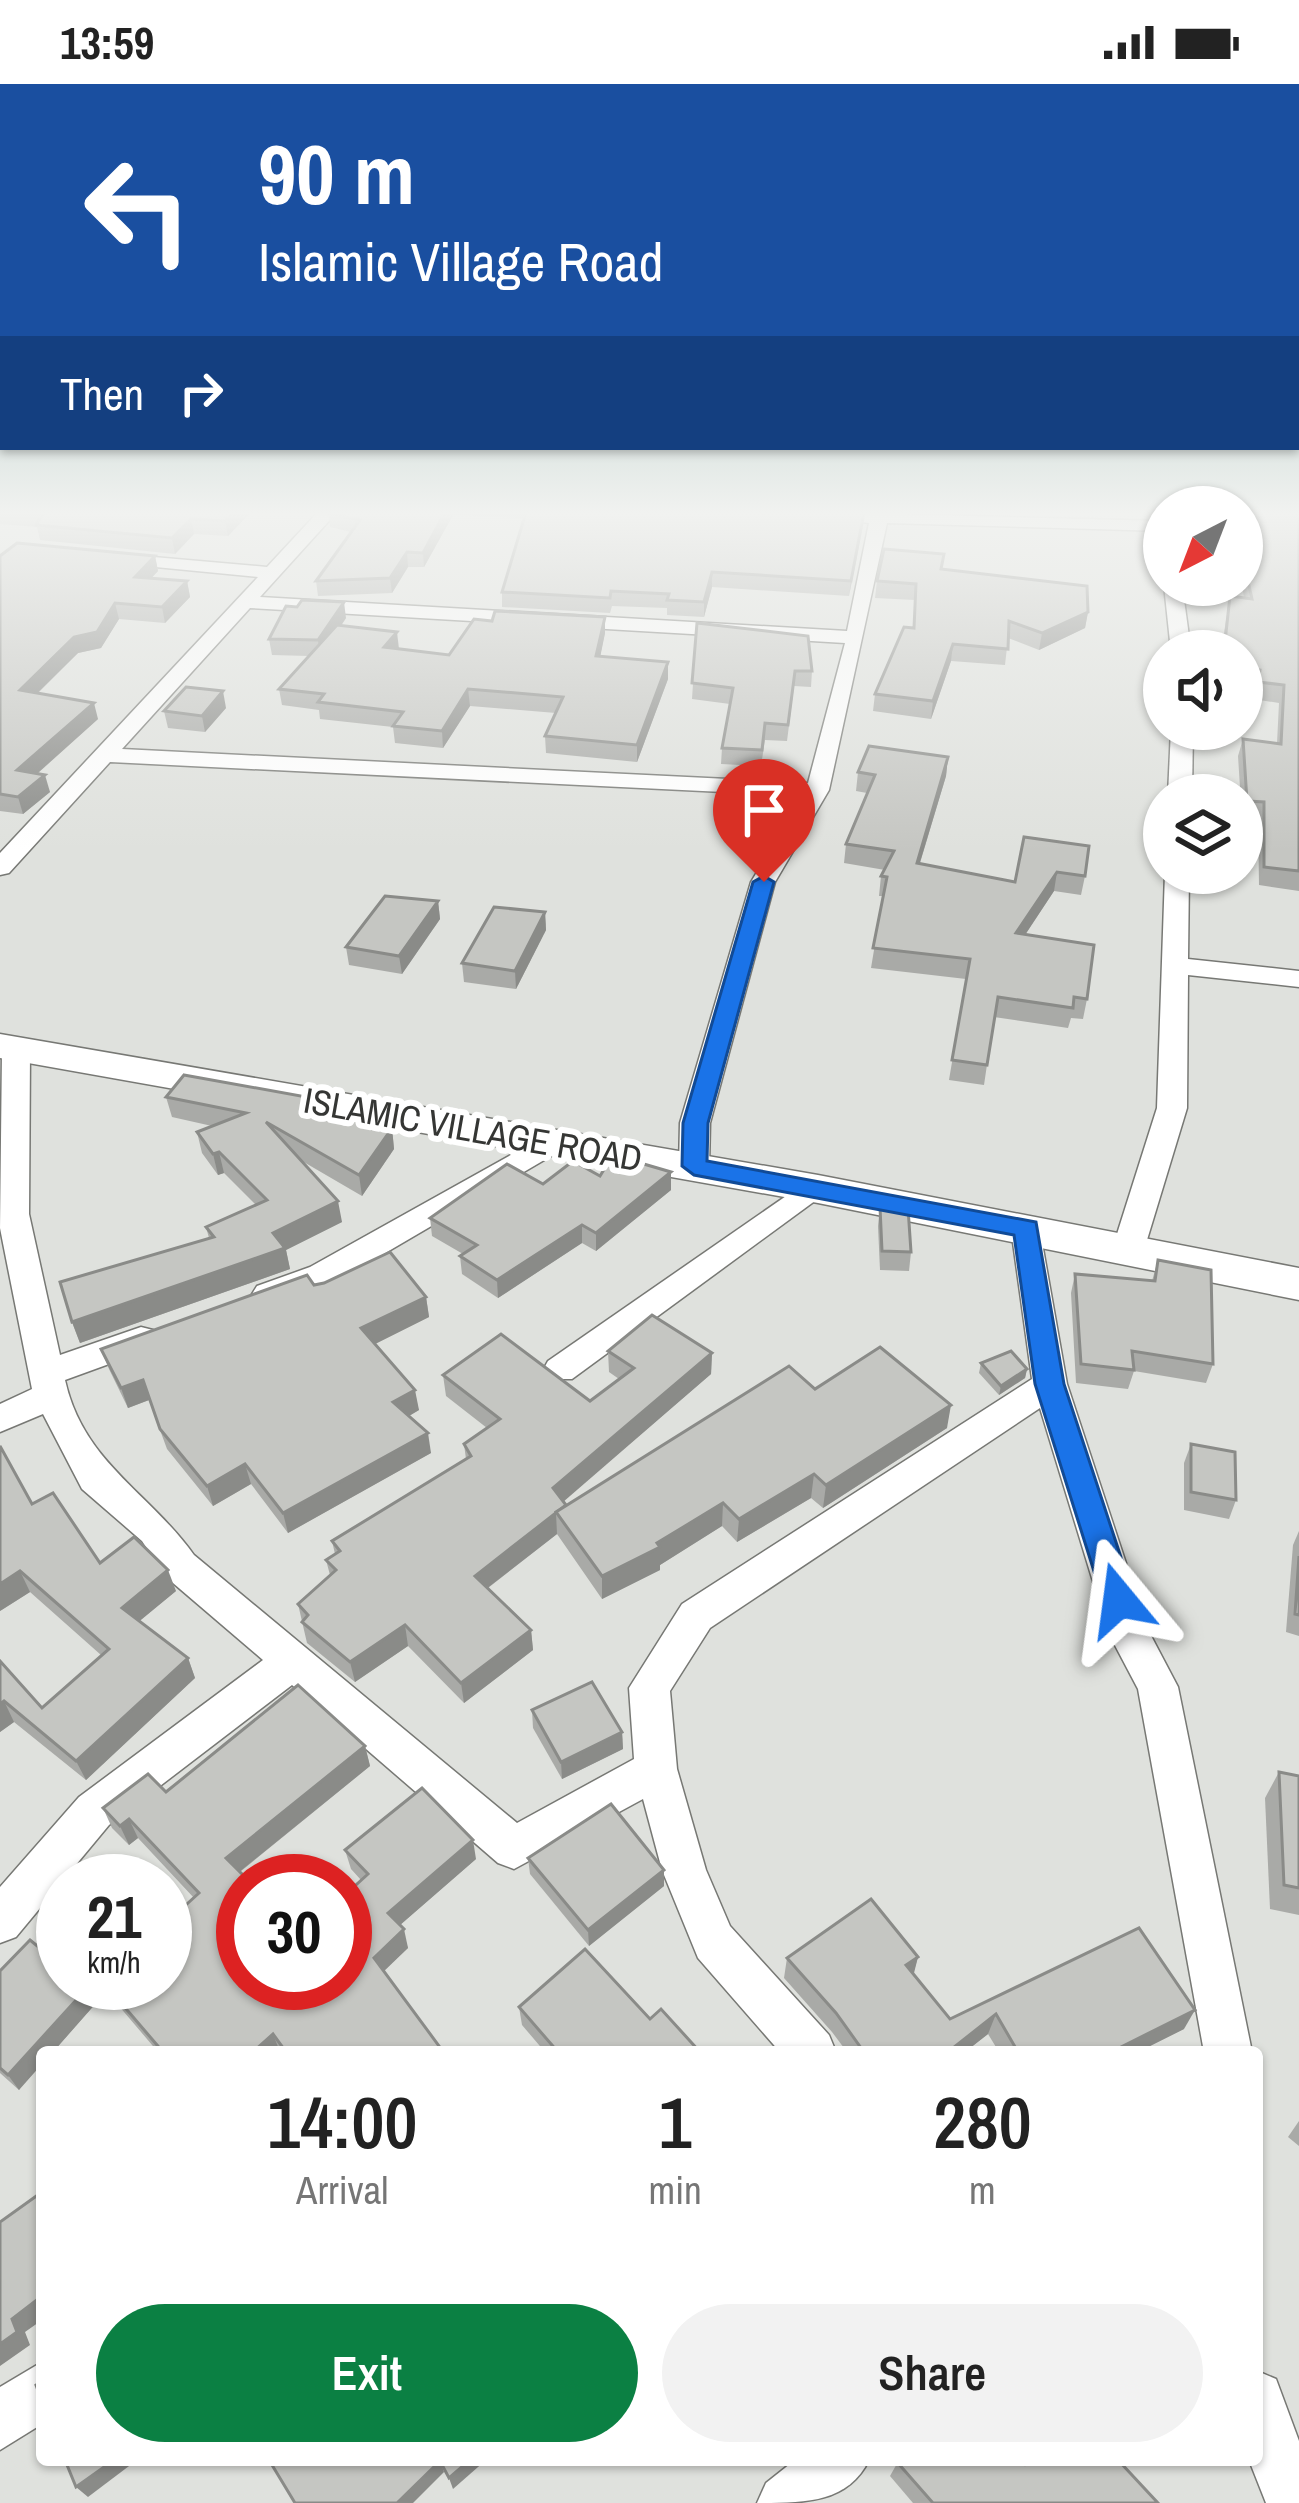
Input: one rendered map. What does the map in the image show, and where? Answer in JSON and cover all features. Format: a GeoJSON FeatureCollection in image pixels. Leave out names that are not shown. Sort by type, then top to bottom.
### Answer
{"type":"FeatureCollection","features":[{"type":"Feature","properties":{"kind":"street"},"geometry":{"type":"LineString","coordinates":[[0,868],[226,625]]}},
{"type":"Feature","properties":{"kind":"street"},"geometry":{"type":"LineString","coordinates":[[672,625],[856,638]]}},
{"type":"Feature","properties":{"kind":"street"},"geometry":{"type":"LineString","coordinates":[[694,1166],[695,1123],[764,882],[818,790],[859,625]]}},
{"type":"Feature","properties":{"kind":"street"},"geometry":{"type":"LineString","coordinates":[[107,755],[818,790]]}},
{"type":"Feature","properties":{"kind":"street"},"geometry":{"type":"LineString","coordinates":[[1127,1253],[1172,1108],[1176,894]]}},
{"type":"Feature","properties":{"kind":"street"},"geometry":{"type":"LineString","coordinates":[[1174,965],[1299,979]]}},
{"type":"Feature","properties":{"kind":"street"},"geometry":{"type":"LineString","coordinates":[[8,1048],[7,1215],[49,1384],[95,1479],[155,1530],[180,1566],[514,1848],[656,1769]]}},
{"type":"Feature","properties":{"kind":"street","name":"ISLAMIC VILLAGE ROAD"},"geometry":{"type":"LineString","coordinates":[[8,1048],[694,1166],[1299,1284]]}},
{"type":"Feature","properties":{"kind":"street"},"geometry":{"type":"LineString","coordinates":[[237,1305],[322,1275],[552,1142]]}},
{"type":"Feature","properties":{"kind":"street"},"geometry":{"type":"LineString","coordinates":[[560,1370],[812,1188]]}},
{"type":"Feature","properties":{"kind":"street"},"geometry":{"type":"LineString","coordinates":[[1027,1228],[1049,1384],[1129,1634],[1158,1687],[1227,2046]]}},
{"type":"Feature","properties":{"kind":"street"},"geometry":{"type":"LineString","coordinates":[[0,1419],[49,1384],[174,1328]]}},
{"type":"Feature","properties":{"kind":"street"},"geometry":{"type":"LineString","coordinates":[[807,2046],[714,1942],[684,1870],[656,1769],[649,1688],[696,1616],[1049,1384]]}},
{"type":"Feature","properties":{"kind":"street"},"geometry":{"type":"LineString","coordinates":[[0,1921],[94,1811],[293,1661]]}},
{"type":"Feature","properties":{"kind":"street"},"geometry":{"type":"LineString","coordinates":[[0,2422],[36,2394]]}},
{"type":"Feature","properties":{"kind":"street"},"geometry":{"type":"LineString","coordinates":[[1263,2416],[1284,2480],[1299,2499]]}},
{"type":"Feature","properties":{"kind":"street"},"geometry":{"type":"LineString","coordinates":[[785,2503],[833,2466]]}},
{"type":"Feature","properties":{"kind":"building"},"geometry":{"type":"Polygon","coordinates":[[[0,625],[101,625],[97,632],[74,637],[20,690],[94,703],[17,770],[45,775],[18,797],[0,794],[0,625]]]}},
{"type":"Feature","properties":{"kind":"building"},"geometry":{"type":"Polygon","coordinates":[[[276,625],[328,625],[318,640],[269,639],[276,625]]]}},
{"type":"Feature","properties":{"kind":"building"},"geometry":{"type":"Polygon","coordinates":[[[337,625],[397,632],[384,647],[449,655],[470,625],[603,625],[596,656],[668,662],[637,745],[545,736],[563,697],[468,689],[442,731],[393,726],[403,712],[318,702],[324,694],[279,689],[337,625]]]}},
{"type":"Feature","properties":{"kind":"building"},"geometry":{"type":"Polygon","coordinates":[[[697,625],[808,636],[812,671],[795,671],[788,725],[765,723],[762,750],[722,748],[733,688],[692,683],[697,625]]]}},
{"type":"Feature","properties":{"kind":"building"},"geometry":{"type":"Polygon","coordinates":[[[1009,625],[1008,649],[953,644],[933,701],[875,694],[904,627],[1009,625]]]}},
{"type":"Feature","properties":{"kind":"building"},"geometry":{"type":"Polygon","coordinates":[[[1020,625],[1060,625],[1042,633],[1020,625]]]}},
{"type":"Feature","properties":{"kind":"building"},"geometry":{"type":"Polygon","coordinates":[[[1227,625],[1299,625],[1299,871],[1264,867],[1263,774],[1245,774],[1244,750],[1263,750],[1263,742],[1281,744],[1284,685],[1263,683],[1263,630],[1226,630],[1227,625]]]}},
{"type":"Feature","properties":{"kind":"building"},"geometry":{"type":"Polygon","coordinates":[[[186,687],[223,691],[202,716],[164,711],[186,687]]]}},
{"type":"Feature","properties":{"kind":"building"},"geometry":{"type":"Polygon","coordinates":[[[869,746],[948,757],[917,863],[1015,882],[1024,837],[1089,846],[1085,876],[1057,872],[1016,933],[1094,945],[1087,999],[1074,997],[1073,1008],[998,997],[987,1065],[952,1060],[970,959],[873,948],[887,877],[881,876],[894,851],[846,844],[875,775],[858,772],[869,746]]]}},
{"type":"Feature","properties":{"kind":"building"},"geometry":{"type":"Polygon","coordinates":[[[385,896],[438,901],[399,956],[346,947],[385,896]]]}},
{"type":"Feature","properties":{"kind":"building"},"geometry":{"type":"Polygon","coordinates":[[[494,907],[545,912],[515,971],[462,963],[494,907]]]}},
{"type":"Feature","properties":{"kind":"building"},"geometry":{"type":"Polygon","coordinates":[[[184,1075],[312,1098],[305,1108],[392,1128],[359,1175],[266,1122],[338,1201],[273,1233],[285,1248],[72,1322],[60,1282],[214,1237],[206,1227],[267,1200],[219,1152],[213,1154],[197,1132],[246,1113],[166,1097],[184,1075]]]}},
{"type":"Feature","properties":{"kind":"building"},"geometry":{"type":"Polygon","coordinates":[[[613,1155],[671,1172],[596,1233],[582,1225],[497,1280],[460,1256],[477,1245],[430,1218],[507,1164],[543,1184],[573,1161],[600,1176],[613,1155]]]}},
{"type":"Feature","properties":{"kind":"building"},"geometry":{"type":"Polygon","coordinates":[[[880,1207],[908,1208],[911,1252],[882,1251],[880,1207]]]}},
{"type":"Feature","properties":{"kind":"building"},"geometry":{"type":"Polygon","coordinates":[[[390,1252],[426,1297],[361,1328],[415,1390],[393,1402],[428,1433],[283,1513],[245,1464],[207,1486],[160,1429],[143,1380],[121,1388],[101,1349],[307,1275],[314,1285],[324,1283],[390,1252]]]}},
{"type":"Feature","properties":{"kind":"building"},"geometry":{"type":"Polygon","coordinates":[[[1158,1260],[1211,1270],[1213,1364],[1132,1351],[1134,1370],[1081,1364],[1075,1274],[1155,1281],[1158,1260]]]}},
{"type":"Feature","properties":{"kind":"building"},"geometry":{"type":"Polygon","coordinates":[[[652,1315],[712,1353],[553,1488],[566,1505],[475,1576],[531,1630],[461,1683],[405,1625],[350,1662],[302,1622],[308,1615],[298,1604],[336,1570],[326,1560],[340,1551],[332,1541],[471,1456],[464,1444],[500,1419],[443,1375],[501,1334],[590,1401],[634,1368],[608,1351],[652,1315]]]}},
{"type":"Feature","properties":{"kind":"building"},"geometry":{"type":"Polygon","coordinates":[[[880,1347],[951,1405],[826,1485],[814,1474],[739,1519],[723,1503],[657,1543],[660,1547],[602,1576],[556,1512],[789,1366],[815,1389],[880,1347]]]}},
{"type":"Feature","properties":{"kind":"building"},"geometry":{"type":"Polygon","coordinates":[[[1011,1351],[1027,1369],[1001,1386],[981,1363],[1011,1351]]]}},
{"type":"Feature","properties":{"kind":"building"},"geometry":{"type":"Polygon","coordinates":[[[1191,1444],[1235,1452],[1236,1500],[1191,1492],[1191,1444]]]}},
{"type":"Feature","properties":{"kind":"building"},"geometry":{"type":"Polygon","coordinates":[[[0,1446],[32,1504],[53,1493],[100,1563],[134,1537],[168,1570],[122,1608],[188,1658],[76,1761],[4,1701],[0,1704],[0,1661],[42,1708],[109,1649],[20,1571],[0,1584],[0,1446]]]}},
{"type":"Feature","properties":{"kind":"building"},"geometry":{"type":"Polygon","coordinates":[[[1299,1556],[1299,1615],[1295,1614],[1299,1556]]]}},
{"type":"Feature","properties":{"kind":"building"},"geometry":{"type":"Polygon","coordinates":[[[592,1682],[622,1732],[561,1762],[532,1710],[592,1682]]]}},
{"type":"Feature","properties":{"kind":"building"},"geometry":{"type":"Polygon","coordinates":[[[298,1685],[365,1746],[231,1854],[216,1854],[216,2010],[372,2010],[372,1854],[345,1850],[422,1788],[473,1840],[388,1913],[404,1929],[374,1958],[439,2046],[282,2046],[273,2034],[260,2046],[158,2046],[127,2010],[192,2010],[192,1899],[199,1893],[192,1886],[192,1854],[162,1854],[129,1819],[120,1826],[103,1808],[148,1774],[166,1792],[298,1685]]]}},
{"type":"Feature","properties":{"kind":"building"},"geometry":{"type":"Polygon","coordinates":[[[1279,1772],[1299,1776],[1299,1888],[1284,1885],[1279,1772]]]}},
{"type":"Feature","properties":{"kind":"building"},"geometry":{"type":"Polygon","coordinates":[[[611,1804],[664,1870],[588,1930],[528,1858],[611,1804]]]}},
{"type":"Feature","properties":{"kind":"building"},"geometry":{"type":"Polygon","coordinates":[[[871,1899],[918,1957],[906,1965],[950,2019],[1139,1928],[1195,2010],[1123,2046],[1015,2046],[996,2014],[956,2046],[860,2046],[787,1958],[871,1899]]]}},
{"type":"Feature","properties":{"kind":"building"},"geometry":{"type":"Polygon","coordinates":[[[30,1940],[36,1945],[36,2010],[67,2010],[8,2075],[0,2068],[0,1971],[30,1940]]]}},
{"type":"Feature","properties":{"kind":"building"},"geometry":{"type":"Polygon","coordinates":[[[585,1949],[650,2019],[661,2009],[695,2046],[553,2046],[519,2007],[585,1949]]]}},
{"type":"Feature","properties":{"kind":"building"},"geometry":{"type":"Polygon","coordinates":[[[36,2196],[36,2301],[12,2319],[17,2332],[0,2344],[0,2222],[36,2196]]]}},
{"type":"Feature","properties":{"kind":"building"},"geometry":{"type":"Polygon","coordinates":[[[67,2466],[106,2466],[76,2487],[67,2466]]]}},
{"type":"Feature","properties":{"kind":"building"},"geometry":{"type":"Polygon","coordinates":[[[273,2466],[435,2466],[397,2503],[295,2503],[273,2466]]]}},
{"type":"Feature","properties":{"kind":"building"},"geometry":{"type":"Polygon","coordinates":[[[443,2466],[463,2466],[449,2478],[443,2466]]]}},
{"type":"Feature","properties":{"kind":"building"},"geometry":{"type":"Polygon","coordinates":[[[901,2466],[1124,2466],[1158,2503],[933,2503],[901,2466]]]}},
{"type":"Feature","properties":{"kind":"route"},"geometry":{"type":"LineString","coordinates":[[764,882],[695,1123],[694,1166],[1027,1228],[1049,1384],[1119,1600]]}}]}
